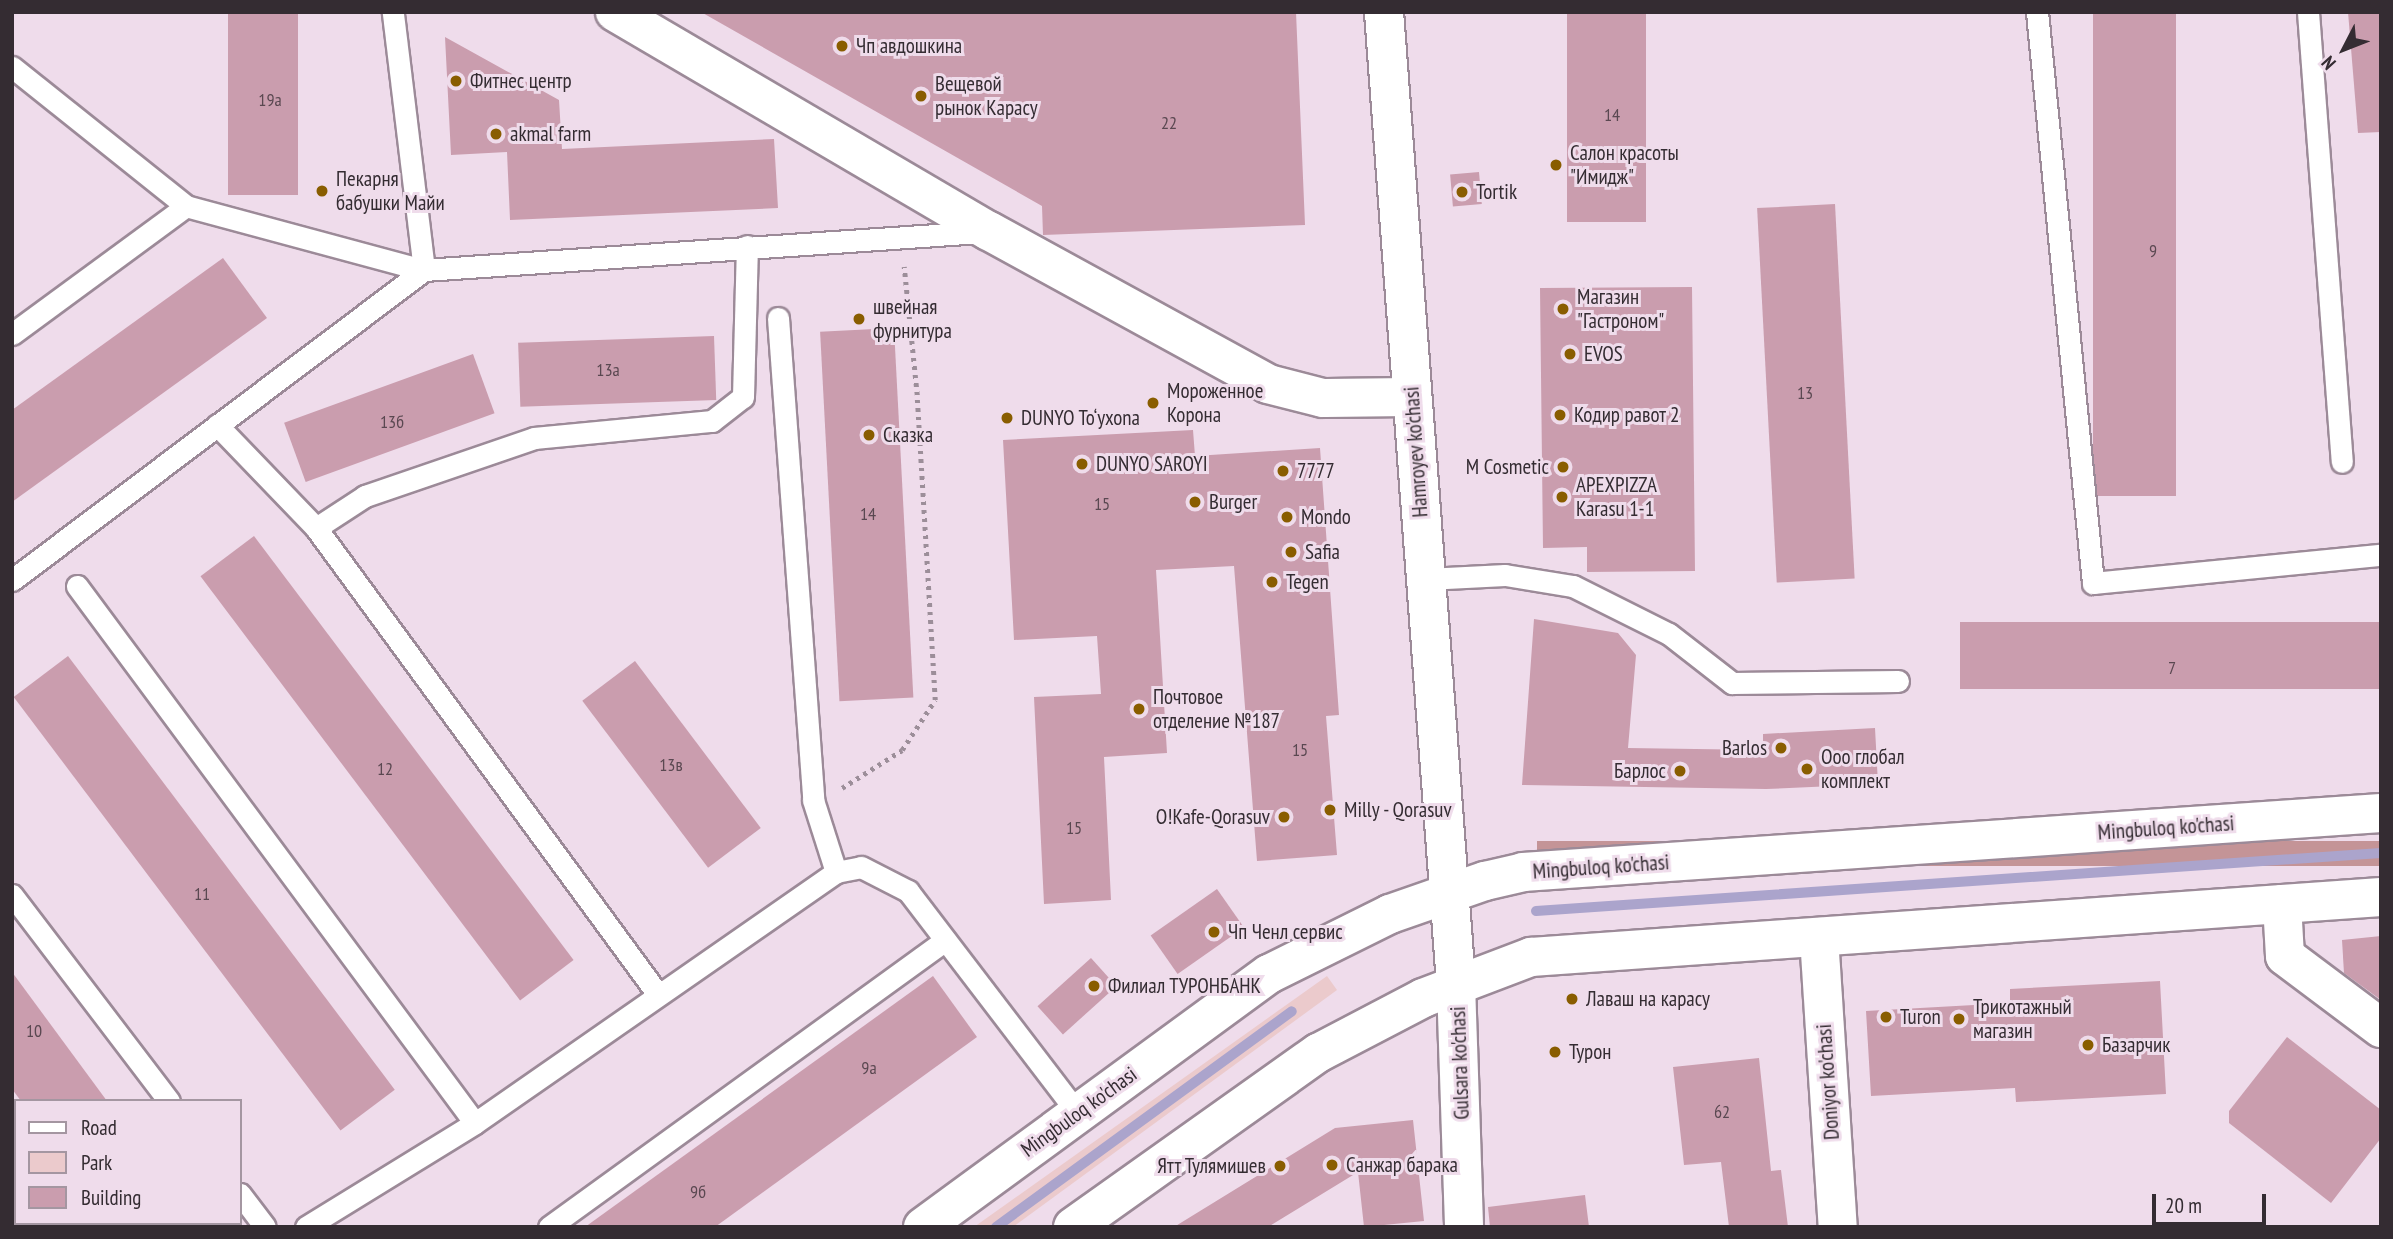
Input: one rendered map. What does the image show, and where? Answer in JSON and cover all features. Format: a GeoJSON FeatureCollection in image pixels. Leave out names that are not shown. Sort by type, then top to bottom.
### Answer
{"type":"FeatureCollection","features":[{"type":"Feature","properties":{"kind":"main road"},"geometry":{"type":"LineString","coordinates":[[615,12],[989,231],[1268,384],[1323,398],[1412,397]]}},
{"type":"Feature","properties":{"kind":"main road","name":"Hamroyev ko'chasi"},"geometry":{"type":"LineString","coordinates":[[1384,12],[1449,892]]}},
{"type":"Feature","properties":{"kind":"main road","name":"Mingbuloq ko'chasi"},"geometry":{"type":"LineString","coordinates":[[923,1227],[1269,974],[1327,942],[1449,892],[1522,872],[2381,813]]}},
{"type":"Feature","properties":{"kind":"main road","name":"Gulsara ko'chasi"},"geometry":{"type":"LineString","coordinates":[[1449,892],[1456,984],[1464,1227]]}},
{"type":"Feature","properties":{"kind":"main road"},"geometry":{"type":"LineString","coordinates":[[1073,1227],[1318,1053],[1456,984],[1531,957],[2381,897]]}},
{"type":"Feature","properties":{"kind":"main road"},"geometry":{"type":"LineString","coordinates":[[2282,904],[2285,956],[2381,1028]]}},
{"type":"Feature","properties":{"kind":"main road","name":"Doniyor ko'chasi"},"geometry":{"type":"LineString","coordinates":[[1819,937],[1838,1227]]}},
{"type":"Feature","properties":{"kind":"lane"},"geometry":{"type":"LineString","coordinates":[[393,12],[424,270]]}},
{"type":"Feature","properties":{"kind":"lane"},"geometry":{"type":"LineString","coordinates":[[2037,12],[2093,583],[2381,555]]}},
{"type":"Feature","properties":{"kind":"lane"},"geometry":{"type":"LineString","coordinates":[[2308,12],[2342,463]]}},
{"type":"Feature","properties":{"kind":"lane"},"geometry":{"type":"LineString","coordinates":[[12,67],[186,206],[424,270],[989,231]]}},
{"type":"Feature","properties":{"kind":"lane"},"geometry":{"type":"LineString","coordinates":[[12,334],[186,206]]}},
{"type":"Feature","properties":{"kind":"lane"},"geometry":{"type":"LineString","coordinates":[[316,528],[365,496],[534,438],[712,421],[743,397],[747,246]]}},
{"type":"Feature","properties":{"kind":"lane"},"geometry":{"type":"LineString","coordinates":[[12,580],[424,270]]}},
{"type":"Feature","properties":{"kind":"lane"},"geometry":{"type":"LineString","coordinates":[[778,318],[813,800],[836,872]]}},
{"type":"Feature","properties":{"kind":"lane"},"geometry":{"type":"LineString","coordinates":[[217,425],[316,528],[657,993]]}},
{"type":"Feature","properties":{"kind":"lane"},"geometry":{"type":"LineString","coordinates":[[1426,579],[1506,575],[1573,586],[1669,634],[1732,683],[1898,681]]}},
{"type":"Feature","properties":{"kind":"lane"},"geometry":{"type":"LineString","coordinates":[[77,586],[475,1124]]}},
{"type":"Feature","properties":{"kind":"lane"},"geometry":{"type":"LineString","coordinates":[[306,1227],[475,1124],[657,993],[836,872],[861,867],[908,891],[1078,1113]]}},
{"type":"Feature","properties":{"kind":"lane"},"geometry":{"type":"LineString","coordinates":[[12,894],[167,1099]]}},
{"type":"Feature","properties":{"kind":"lane"},"geometry":{"type":"LineString","coordinates":[[549,1227],[945,940]]}},
{"type":"Feature","properties":{"kind":"lane"},"geometry":{"type":"LineString","coordinates":[[242,1197],[265,1227]]}},
{"type":"Feature","properties":{"kind":"path"},"geometry":{"type":"LineString","coordinates":[[813,800],[858,781],[902,750],[935,700],[917,395],[901,235]]}},
{"type":"Feature","properties":{"kind":"green space"},"geometry":{"type":"Polygon","coordinates":[[[1327,976],[1337,990],[1013,1227],[974,1227],[1327,976]]]}},
{"type":"Feature","properties":{"kind":"shaded area"},"geometry":{"type":"Polygon","coordinates":[[[1537,841],[2381,841],[2381,866],[1537,866],[1537,841]]]}},
{"type":"Feature","properties":{"kind":"building"},"geometry":{"type":"Polygon","coordinates":[[[228,12],[298,12],[298,195],[228,195],[228,12]]]}},
{"type":"Feature","properties":{"kind":"building"},"geometry":{"type":"Polygon","coordinates":[[[701,12],[1296,12],[1305,225],[1043,235],[1042,206],[701,12]]]}},
{"type":"Feature","properties":{"kind":"building"},"geometry":{"type":"Polygon","coordinates":[[[1567,12],[1646,12],[1646,222],[1567,222],[1567,12]]]}},
{"type":"Feature","properties":{"kind":"building"},"geometry":{"type":"Polygon","coordinates":[[[2093,12],[2176,12],[2176,496],[2093,496],[2093,12]]]}},
{"type":"Feature","properties":{"kind":"building"},"geometry":{"type":"Polygon","coordinates":[[[2348,12],[2381,12],[2381,132],[2358,133],[2348,12]]]}},
{"type":"Feature","properties":{"kind":"building"},"geometry":{"type":"Polygon","coordinates":[[[445,37],[559,100],[562,149],[774,139],[778,208],[510,220],[507,152],[451,155],[445,37]]]}},
{"type":"Feature","properties":{"kind":"building"},"geometry":{"type":"Polygon","coordinates":[[[1479,172],[1482,204],[1453,206],[1450,175],[1479,172]]]}},
{"type":"Feature","properties":{"kind":"building"},"geometry":{"type":"Polygon","coordinates":[[[1835,204],[1855,578],[1777,583],[1757,208],[1835,204]]]}},
{"type":"Feature","properties":{"kind":"building"},"geometry":{"type":"Polygon","coordinates":[[[223,258],[267,318],[12,502],[12,410],[223,258]]]}},
{"type":"Feature","properties":{"kind":"building"},"geometry":{"type":"Polygon","coordinates":[[[1692,287],[1695,571],[1587,572],[1587,547],[1543,548],[1540,288],[1692,287]]]}},
{"type":"Feature","properties":{"kind":"building"},"geometry":{"type":"Polygon","coordinates":[[[894,328],[913,697],[839,701],[820,332],[894,328]]]}},
{"type":"Feature","properties":{"kind":"building"},"geometry":{"type":"Polygon","coordinates":[[[714,336],[716,400],[520,407],[518,343],[714,336]]]}},
{"type":"Feature","properties":{"kind":"building"},"geometry":{"type":"Polygon","coordinates":[[[473,354],[495,413],[306,482],[284,423],[473,354]]]}},
{"type":"Feature","properties":{"kind":"building"},"geometry":{"type":"Polygon","coordinates":[[[1193,430],[1195,456],[1320,448],[1339,715],[1326,716],[1337,855],[1257,861],[1234,566],[1156,570],[1167,753],[1104,757],[1111,900],[1044,904],[1034,697],[1101,694],[1097,636],[1014,640],[1003,440],[1193,430]]]}},
{"type":"Feature","properties":{"kind":"building"},"geometry":{"type":"Polygon","coordinates":[[[254,536],[574,960],[520,1000],[200,576],[254,536]]]}},
{"type":"Feature","properties":{"kind":"building"},"geometry":{"type":"Polygon","coordinates":[[[1534,619],[1618,633],[1636,655],[1628,748],[1763,750],[1763,734],[1875,728],[1878,784],[1766,789],[1522,785],[1534,619]]]}},
{"type":"Feature","properties":{"kind":"building"},"geometry":{"type":"Polygon","coordinates":[[[1960,622],[2381,622],[2381,689],[1960,689],[1960,622]]]}},
{"type":"Feature","properties":{"kind":"building"},"geometry":{"type":"Polygon","coordinates":[[[68,656],[395,1090],[340,1131],[14,697],[68,656]]]}},
{"type":"Feature","properties":{"kind":"building"},"geometry":{"type":"Polygon","coordinates":[[[635,661],[761,828],[708,868],[582,701],[635,661]]]}},
{"type":"Feature","properties":{"kind":"building"},"geometry":{"type":"Polygon","coordinates":[[[1217,889],[1244,928],[1178,974],[1151,935],[1217,889]]]}},
{"type":"Feature","properties":{"kind":"building"},"geometry":{"type":"Polygon","coordinates":[[[2381,936],[2381,1000],[2344,973],[2342,940],[2381,936]]]}},
{"type":"Feature","properties":{"kind":"building"},"geometry":{"type":"Polygon","coordinates":[[[1091,958],[1116,986],[1063,1034],[1037,1006],[1091,958]]]}},
{"type":"Feature","properties":{"kind":"building"},"geometry":{"type":"Polygon","coordinates":[[[12,972],[106,1099],[20,1099],[12,1089],[12,972]]]}},
{"type":"Feature","properties":{"kind":"building"},"geometry":{"type":"Polygon","coordinates":[[[933,976],[977,1037],[715,1227],[585,1227],[933,976]]]}},
{"type":"Feature","properties":{"kind":"building"},"geometry":{"type":"Polygon","coordinates":[[[2160,981],[2166,1094],[2016,1102],[2015,1088],[1871,1096],[1866,1011],[2010,1003],[2010,989],[2160,981]]]}},
{"type":"Feature","properties":{"kind":"building"},"geometry":{"type":"Polygon","coordinates":[[[2287,1037],[2381,1110],[2381,1138],[2331,1203],[2229,1123],[2229,1111],[2287,1037]]]}},
{"type":"Feature","properties":{"kind":"building"},"geometry":{"type":"Polygon","coordinates":[[[1759,1058],[1771,1171],[1781,1170],[1788,1227],[1729,1227],[1721,1162],[1684,1165],[1673,1067],[1759,1058]]]}},
{"type":"Feature","properties":{"kind":"building"},"geometry":{"type":"Polygon","coordinates":[[[1413,1120],[1424,1221],[1364,1227],[1358,1172],[1268,1227],[1174,1227],[1335,1128],[1413,1120]]]}},
{"type":"Feature","properties":{"kind":"building"},"geometry":{"type":"Polygon","coordinates":[[[1585,1195],[1589,1227],[1490,1227],[1488,1207],[1585,1195]]]}},
{"type":"Feature","properties":{"kind":"waterway"},"geometry":{"type":"LineString","coordinates":[[1536,911],[2381,853]]}},
{"type":"Feature","properties":{"kind":"waterway"},"geometry":{"type":"LineString","coordinates":[[996,1227],[1292,1011]]}},
{"type":"Feature","properties":{"kind":"place","name":"Чп авдошкина"},"geometry":{"type":"Point","coordinates":[842,46]}},
{"type":"Feature","properties":{"kind":"place","name":"Фитнес центр"},"geometry":{"type":"Point","coordinates":[456,81]}},
{"type":"Feature","properties":{"kind":"place","name":"Вещевой рынок Карасу"},"geometry":{"type":"Point","coordinates":[921,96]}},
{"type":"Feature","properties":{"kind":"place","name":"akmal farm"},"geometry":{"type":"Point","coordinates":[496,134]}},
{"type":"Feature","properties":{"kind":"place","name":"Салон красоты \"Имидж\""},"geometry":{"type":"Point","coordinates":[1556,165]}},
{"type":"Feature","properties":{"kind":"place","name":"Пекарня бабушки Майи"},"geometry":{"type":"Point","coordinates":[322,191]}},
{"type":"Feature","properties":{"kind":"place","name":"Tortik"},"geometry":{"type":"Point","coordinates":[1462,192]}},
{"type":"Feature","properties":{"kind":"place","name":"Магазин \"Гастроном\""},"geometry":{"type":"Point","coordinates":[1563,309]}},
{"type":"Feature","properties":{"kind":"place","name":"швейная фурнитура"},"geometry":{"type":"Point","coordinates":[859,319]}},
{"type":"Feature","properties":{"kind":"place","name":"EVOS"},"geometry":{"type":"Point","coordinates":[1570,354]}},
{"type":"Feature","properties":{"kind":"place","name":"Мороженное Корона"},"geometry":{"type":"Point","coordinates":[1153,403]}},
{"type":"Feature","properties":{"kind":"place","name":"Кодир равот 2"},"geometry":{"type":"Point","coordinates":[1560,415]}},
{"type":"Feature","properties":{"kind":"place","name":"DUNYO To‘yxona"},"geometry":{"type":"Point","coordinates":[1007,418]}},
{"type":"Feature","properties":{"kind":"place","name":"Сказка"},"geometry":{"type":"Point","coordinates":[869,435]}},
{"type":"Feature","properties":{"kind":"place","name":"DUNYO SAROYI"},"geometry":{"type":"Point","coordinates":[1082,464]}},
{"type":"Feature","properties":{"kind":"place","name":"M Cosmetic"},"geometry":{"type":"Point","coordinates":[1563,467]}},
{"type":"Feature","properties":{"kind":"place","name":"7777"},"geometry":{"type":"Point","coordinates":[1283,471]}},
{"type":"Feature","properties":{"kind":"place","name":"APEXPIZZA Karasu 1-1"},"geometry":{"type":"Point","coordinates":[1562,497]}},
{"type":"Feature","properties":{"kind":"place","name":"Burger"},"geometry":{"type":"Point","coordinates":[1195,502]}},
{"type":"Feature","properties":{"kind":"place","name":"Mondo"},"geometry":{"type":"Point","coordinates":[1287,517]}},
{"type":"Feature","properties":{"kind":"place","name":"Safia"},"geometry":{"type":"Point","coordinates":[1291,552]}},
{"type":"Feature","properties":{"kind":"place","name":"Tegen"},"geometry":{"type":"Point","coordinates":[1272,582]}},
{"type":"Feature","properties":{"kind":"place","name":"Почтовое отделение №187"},"geometry":{"type":"Point","coordinates":[1139,709]}},
{"type":"Feature","properties":{"kind":"place","name":"Barlos"},"geometry":{"type":"Point","coordinates":[1781,748]}},
{"type":"Feature","properties":{"kind":"place","name":"Ооо глобал комплект"},"geometry":{"type":"Point","coordinates":[1807,769]}},
{"type":"Feature","properties":{"kind":"place","name":"Барлос"},"geometry":{"type":"Point","coordinates":[1680,771]}},
{"type":"Feature","properties":{"kind":"place","name":"Milly - Qorasuv"},"geometry":{"type":"Point","coordinates":[1330,810]}},
{"type":"Feature","properties":{"kind":"place","name":"O!Kafe-Qorasuv"},"geometry":{"type":"Point","coordinates":[1284,817]}},
{"type":"Feature","properties":{"kind":"place","name":"Чп Ченл сервис"},"geometry":{"type":"Point","coordinates":[1214,932]}},
{"type":"Feature","properties":{"kind":"place","name":"Филиал ТУРОНБАНК"},"geometry":{"type":"Point","coordinates":[1094,986]}},
{"type":"Feature","properties":{"kind":"place","name":"Лаваш на карасу"},"geometry":{"type":"Point","coordinates":[1572,999]}},
{"type":"Feature","properties":{"kind":"place","name":"Turon"},"geometry":{"type":"Point","coordinates":[1886,1017]}},
{"type":"Feature","properties":{"kind":"place","name":"Трикотажный магазин"},"geometry":{"type":"Point","coordinates":[1959,1019]}},
{"type":"Feature","properties":{"kind":"place","name":"Базарчик"},"geometry":{"type":"Point","coordinates":[2088,1045]}},
{"type":"Feature","properties":{"kind":"place","name":"Турон"},"geometry":{"type":"Point","coordinates":[1555,1052]}},
{"type":"Feature","properties":{"kind":"place","name":"Санжар барака"},"geometry":{"type":"Point","coordinates":[1332,1165]}},
{"type":"Feature","properties":{"kind":"place","name":"Ятт Тулямишев"},"geometry":{"type":"Point","coordinates":[1280,1166]}}]}
